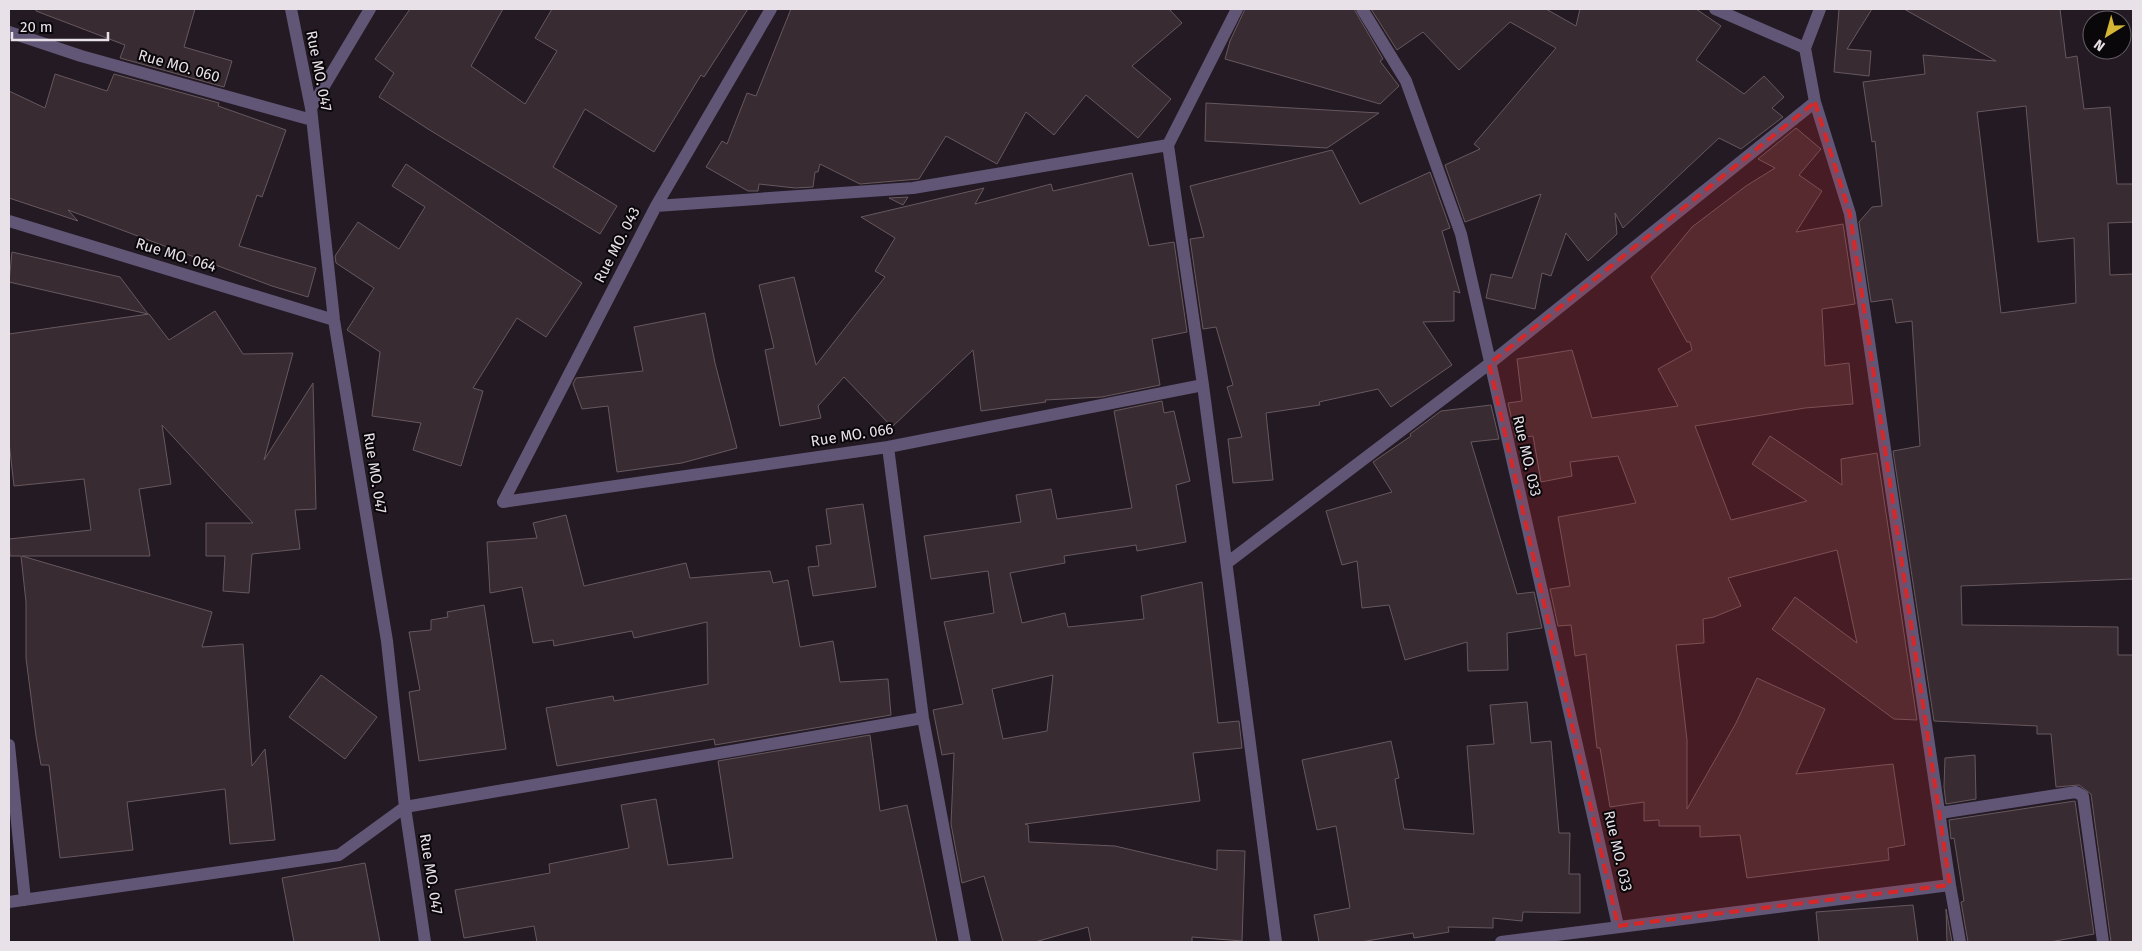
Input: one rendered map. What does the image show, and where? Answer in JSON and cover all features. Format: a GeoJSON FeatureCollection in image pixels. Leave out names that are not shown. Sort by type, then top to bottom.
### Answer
{"type":"FeatureCollection","features":[{"type":"Feature","properties":{"kind":"street","name":"Rue MO. 047"},"geometry":{"type":"LineString","coordinates":[[291,9],[312,114],[334,320],[387,641],[405,807],[425,942]]}},
{"type":"Feature","properties":{"kind":"street"},"geometry":{"type":"LineString","coordinates":[[312,114],[370,9]]}},
{"type":"Feature","properties":{"kind":"street","name":"Rue MO. 043"},"geometry":{"type":"LineString","coordinates":[[503,502],[656,206],[771,9]]}},
{"type":"Feature","properties":{"kind":"street"},"geometry":{"type":"LineString","coordinates":[[1237,9],[1168,145],[1203,385],[1276,942]]}},
{"type":"Feature","properties":{"kind":"street","name":"Rue MO. 033"},"geometry":{"type":"LineString","coordinates":[[1362,9],[1410,90],[1461,234],[1618,926]]}},
{"type":"Feature","properties":{"kind":"street"},"geometry":{"type":"LineString","coordinates":[[1715,9],[1805,48]]}},
{"type":"Feature","properties":{"kind":"street"},"geometry":{"type":"LineString","coordinates":[[1820,9],[1805,48],[1815,102],[1850,214],[1960,942]]}},
{"type":"Feature","properties":{"kind":"street","name":"Rue MO. 060"},"geometry":{"type":"LineString","coordinates":[[9,32],[82,56],[312,114]]}},
{"type":"Feature","properties":{"kind":"street"},"geometry":{"type":"LineString","coordinates":[[1227,563],[1489,364],[1815,102]]}},
{"type":"Feature","properties":{"kind":"street"},"geometry":{"type":"LineString","coordinates":[[656,206],[913,188],[1168,145]]}},
{"type":"Feature","properties":{"kind":"street","name":"Rue MO. 064"},"geometry":{"type":"LineString","coordinates":[[9,221],[334,320]]}},
{"type":"Feature","properties":{"kind":"street","name":"Rue MO. 066"},"geometry":{"type":"LineString","coordinates":[[503,502],[888,447],[1203,385]]}},
{"type":"Feature","properties":{"kind":"street"},"geometry":{"type":"LineString","coordinates":[[888,447],[923,718],[965,942]]}},
{"type":"Feature","properties":{"kind":"street"},"geometry":{"type":"LineString","coordinates":[[9,902],[339,855],[405,807],[923,718]]}},
{"type":"Feature","properties":{"kind":"street"},"geometry":{"type":"LineString","coordinates":[[9,745],[25,900]]}},
{"type":"Feature","properties":{"kind":"street"},"geometry":{"type":"LineString","coordinates":[[1940,812],[2076,792],[2083,796],[2103,942]]}},
{"type":"Feature","properties":{"kind":"street"},"geometry":{"type":"LineString","coordinates":[[1501,942],[1950,885]]}},
{"type":"Feature","properties":{"kind":"highlighted area"},"geometry":{"type":"Polygon","coordinates":[[[1815,102],[1850,214],[1950,885],[1618,926],[1489,364],[1815,102]]]}},
{"type":"Feature","properties":{"kind":"building"},"geometry":{"type":"Polygon","coordinates":[[[36,9],[195,9],[184,47],[232,61],[224,87],[120,58],[125,45],[36,11],[36,9]]]}},
{"type":"Feature","properties":{"kind":"building"},"geometry":{"type":"Polygon","coordinates":[[[410,9],[503,9],[471,66],[525,104],[557,51],[535,38],[552,9],[748,9],[704,77],[701,75],[654,152],[585,109],[553,167],[617,206],[600,234],[379,97],[394,73],[375,59],[410,9]]]}},
{"type":"Feature","properties":{"kind":"building"},"geometry":{"type":"Polygon","coordinates":[[[791,9],[1169,9],[1182,23],[1132,66],[1171,99],[1138,138],[1086,95],[1054,135],[1026,112],[997,164],[946,136],[919,179],[860,184],[820,164],[818,172],[815,172],[813,187],[795,188],[759,184],[758,191],[748,191],[706,167],[722,141],[727,144],[747,93],[756,96],[791,9]]]}},
{"type":"Feature","properties":{"kind":"building"},"geometry":{"type":"Polygon","coordinates":[[[1245,9],[1354,9],[1383,59],[1380,61],[1399,86],[1380,104],[1225,59],[1230,41],[1245,9]]]}},
{"type":"Feature","properties":{"kind":"building"},"geometry":{"type":"Polygon","coordinates":[[[1371,9],[1546,9],[1576,26],[1580,9],[1696,9],[1721,26],[1696,60],[1744,94],[1764,76],[1784,97],[1772,108],[1783,117],[1741,149],[1719,138],[1623,228],[1615,213],[1617,234],[1588,261],[1566,233],[1551,276],[1542,273],[1535,309],[1486,298],[1491,274],[1512,278],[1541,194],[1465,222],[1445,165],[1480,149],[1474,144],[1556,48],[1510,22],[1459,70],[1423,32],[1397,50],[1371,9]]]}},
{"type":"Feature","properties":{"kind":"building"},"geometry":{"type":"Polygon","coordinates":[[[1839,9],[1872,9],[1847,49],[1871,51],[1869,76],[1834,72],[1839,9]]]}},
{"type":"Feature","properties":{"kind":"building"},"geometry":{"type":"Polygon","coordinates":[[[1904,9],[2060,9],[2066,58],[2077,56],[2084,109],[2110,107],[2117,184],[2133,184],[2133,222],[2108,223],[2110,275],[2133,274],[2133,579],[1961,586],[1962,625],[2118,627],[2118,655],[2133,655],[2133,942],[2111,942],[2091,794],[2079,785],[2056,787],[2051,734],[2037,734],[2037,726],[1934,721],[1893,451],[1920,446],[1912,321],[1896,323],[1892,299],[1871,302],[1859,222],[1872,207],[1882,206],[1875,141],[1872,142],[1863,82],[1925,74],[1923,55],[1996,61],[1904,9]],[[2026,106],[1977,112],[2001,313],[2076,303],[2074,238],[2038,242],[2026,106]]]}},
{"type":"Feature","properties":{"kind":"building"},"geometry":{"type":"Polygon","coordinates":[[[55,74],[107,91],[114,74],[219,103],[218,106],[286,130],[262,197],[257,195],[239,246],[316,268],[308,297],[272,286],[68,210],[78,221],[9,198],[9,91],[45,108],[55,74]]]}},
{"type":"Feature","properties":{"kind":"building"},"geometry":{"type":"Polygon","coordinates":[[[1206,103],[1379,113],[1327,148],[1205,141],[1206,103]]]}},
{"type":"Feature","properties":{"kind":"building"},"geometry":{"type":"Polygon","coordinates":[[[1796,128],[1821,149],[1799,175],[1822,191],[1796,232],[1843,224],[1855,304],[1822,309],[1825,366],[1849,363],[1853,404],[1805,408],[1695,426],[1731,520],[1807,501],[1752,464],[1770,436],[1842,485],[1841,459],[1877,453],[1917,720],[1894,719],[1772,629],[1795,597],[1857,643],[1837,550],[1728,578],[1741,606],[1714,617],[1703,619],[1704,643],[1676,645],[1687,740],[1687,809],[1736,723],[1757,678],[1825,709],[1796,774],[1893,764],[1905,845],[1888,848],[1889,860],[1747,878],[1740,835],[1700,837],[1700,826],[1659,826],[1659,820],[1644,821],[1644,802],[1610,807],[1600,748],[1597,748],[1586,654],[1575,656],[1571,625],[1558,626],[1550,589],[1570,586],[1558,517],[1636,503],[1618,456],[1570,462],[1572,476],[1541,482],[1533,436],[1516,438],[1508,403],[1522,401],[1517,359],[1572,350],[1592,418],[1678,406],[1658,369],[1692,350],[1690,342],[1687,342],[1651,277],[1692,227],[1746,186],[1775,168],[1758,159],[1796,128]]]}},
{"type":"Feature","properties":{"kind":"building"},"geometry":{"type":"Polygon","coordinates":[[[1332,150],[1360,204],[1430,172],[1450,228],[1442,231],[1460,293],[1454,291],[1454,321],[1423,322],[1452,365],[1391,407],[1378,389],[1319,402],[1320,405],[1266,413],[1273,480],[1233,483],[1228,439],[1242,437],[1227,387],[1233,385],[1216,327],[1203,329],[1190,239],[1204,237],[1190,186],[1332,150]]]}},
{"type":"Feature","properties":{"kind":"building"},"geometry":{"type":"Polygon","coordinates":[[[406,164],[582,283],[546,337],[517,318],[473,388],[483,391],[461,466],[413,450],[421,423],[372,416],[380,352],[347,330],[374,288],[336,263],[335,256],[358,222],[399,249],[425,207],[392,186],[406,164]]]}},
{"type":"Feature","properties":{"kind":"building"},"geometry":{"type":"Polygon","coordinates":[[[1132,173],[1149,246],[1174,242],[1187,332],[1152,339],[1160,385],[1102,397],[1045,400],[1046,402],[981,411],[973,350],[892,427],[844,377],[818,406],[821,418],[780,426],[765,350],[774,348],[759,285],[794,277],[816,365],[885,277],[875,271],[895,238],[861,217],[984,188],[975,204],[1051,184],[1053,191],[1132,173]]]}},
{"type":"Feature","properties":{"kind":"building"},"geometry":{"type":"Polygon","coordinates":[[[908,197],[903,205],[889,198],[908,197]]]}},
{"type":"Feature","properties":{"kind":"building"},"geometry":{"type":"Polygon","coordinates":[[[12,252],[120,277],[148,314],[9,282],[12,252]]]}},
{"type":"Feature","properties":{"kind":"building"},"geometry":{"type":"Polygon","coordinates":[[[215,311],[243,354],[293,353],[264,460],[313,383],[316,509],[295,510],[300,549],[252,554],[249,593],[223,591],[225,556],[206,556],[206,523],[253,523],[162,425],[171,484],[139,489],[150,556],[22,556],[212,612],[202,647],[243,644],[252,766],[265,749],[275,840],[230,844],[225,789],[127,802],[133,850],[60,858],[49,765],[41,765],[36,736],[26,658],[26,602],[21,556],[10,556],[9,539],[91,530],[84,479],[14,486],[9,442],[9,334],[149,314],[169,340],[215,311]]]}},
{"type":"Feature","properties":{"kind":"building"},"geometry":{"type":"Polygon","coordinates":[[[705,313],[715,363],[737,448],[682,463],[617,472],[608,406],[582,409],[573,384],[576,378],[643,371],[634,327],[705,313]]]}},
{"type":"Feature","properties":{"kind":"building"},"geometry":{"type":"Polygon","coordinates":[[[1162,401],[1164,413],[1174,411],[1190,481],[1176,485],[1186,542],[1137,551],[1136,545],[1064,556],[1065,563],[1010,573],[1022,623],[1065,613],[1068,627],[1144,619],[1141,596],[1202,582],[1218,723],[1239,721],[1242,748],[1193,753],[1200,801],[1025,824],[1028,825],[1029,842],[1115,846],[1217,870],[1217,850],[1245,851],[1242,941],[1192,937],[1192,942],[1091,942],[1088,927],[1035,942],[1003,942],[984,876],[962,883],[951,824],[954,753],[942,755],[933,710],[963,704],[944,622],[994,613],[988,571],[931,579],[924,536],[1021,522],[1016,495],[1051,489],[1057,519],[1132,508],[1114,411],[1162,401]],[[1053,675],[992,689],[1003,739],[1047,731],[1053,675]]]}},
{"type":"Feature","properties":{"kind":"building"},"geometry":{"type":"Polygon","coordinates":[[[1491,405],[1499,439],[1471,442],[1517,594],[1534,592],[1542,628],[1507,633],[1508,670],[1468,671],[1467,642],[1405,660],[1389,605],[1362,608],[1357,561],[1342,565],[1326,511],[1392,492],[1373,462],[1411,436],[1410,434],[1441,411],[1491,405]]]}},
{"type":"Feature","properties":{"kind":"building"},"geometry":{"type":"Polygon","coordinates":[[[863,504],[876,587],[813,596],[808,567],[819,566],[816,546],[831,544],[826,509],[863,504]]]}},
{"type":"Feature","properties":{"kind":"building"},"geometry":{"type":"Polygon","coordinates":[[[566,515],[584,586],[686,563],[690,578],[770,571],[773,583],[788,580],[800,647],[833,641],[840,682],[888,679],[891,715],[715,745],[714,739],[557,766],[546,708],[613,696],[614,701],[708,684],[707,622],[634,638],[632,631],[554,646],[553,640],[533,643],[522,587],[490,593],[487,542],[537,538],[533,523],[566,515]]]}},
{"type":"Feature","properties":{"kind":"building"},"geometry":{"type":"Polygon","coordinates":[[[484,605],[506,749],[419,761],[409,692],[420,690],[409,632],[431,630],[431,620],[448,617],[447,612],[484,605]]]}},
{"type":"Feature","properties":{"kind":"building"},"geometry":{"type":"Polygon","coordinates":[[[321,675],[377,717],[345,759],[289,717],[321,675]]]}},
{"type":"Feature","properties":{"kind":"building"},"geometry":{"type":"Polygon","coordinates":[[[1527,702],[1531,743],[1551,741],[1559,833],[1570,833],[1569,874],[1580,874],[1580,913],[1523,912],[1522,921],[1493,918],[1493,928],[1448,927],[1449,932],[1414,938],[1413,933],[1361,942],[1319,942],[1314,915],[1350,908],[1336,826],[1317,830],[1302,760],[1391,741],[1399,778],[1395,779],[1404,829],[1474,834],[1467,746],[1494,744],[1490,705],[1527,702]]]}},
{"type":"Feature","properties":{"kind":"building"},"geometry":{"type":"Polygon","coordinates":[[[870,735],[880,811],[907,805],[937,942],[537,942],[534,926],[464,938],[455,890],[550,873],[549,864],[629,848],[621,805],[656,799],[668,865],[733,858],[718,761],[870,735]]]}},
{"type":"Feature","properties":{"kind":"building"},"geometry":{"type":"Polygon","coordinates":[[[1975,755],[1976,799],[1946,804],[1944,787],[1945,758],[1975,755]]]}},
{"type":"Feature","properties":{"kind":"building"},"geometry":{"type":"Polygon","coordinates":[[[2075,801],[2094,934],[2050,942],[1968,942],[1961,902],[1964,901],[1954,838],[1951,839],[1949,820],[2075,801]]]}},
{"type":"Feature","properties":{"kind":"building"},"geometry":{"type":"Polygon","coordinates":[[[365,863],[380,942],[294,942],[282,878],[365,863]]]}},
{"type":"Feature","properties":{"kind":"building"},"geometry":{"type":"Polygon","coordinates":[[[1913,905],[1918,942],[1819,942],[1816,912],[1913,905]]]}},
{"type":"Feature","properties":{"kind":"building"},"geometry":{"type":"Polygon","coordinates":[[[1946,909],[1952,942],[1947,942],[1946,909]]]}}]}
